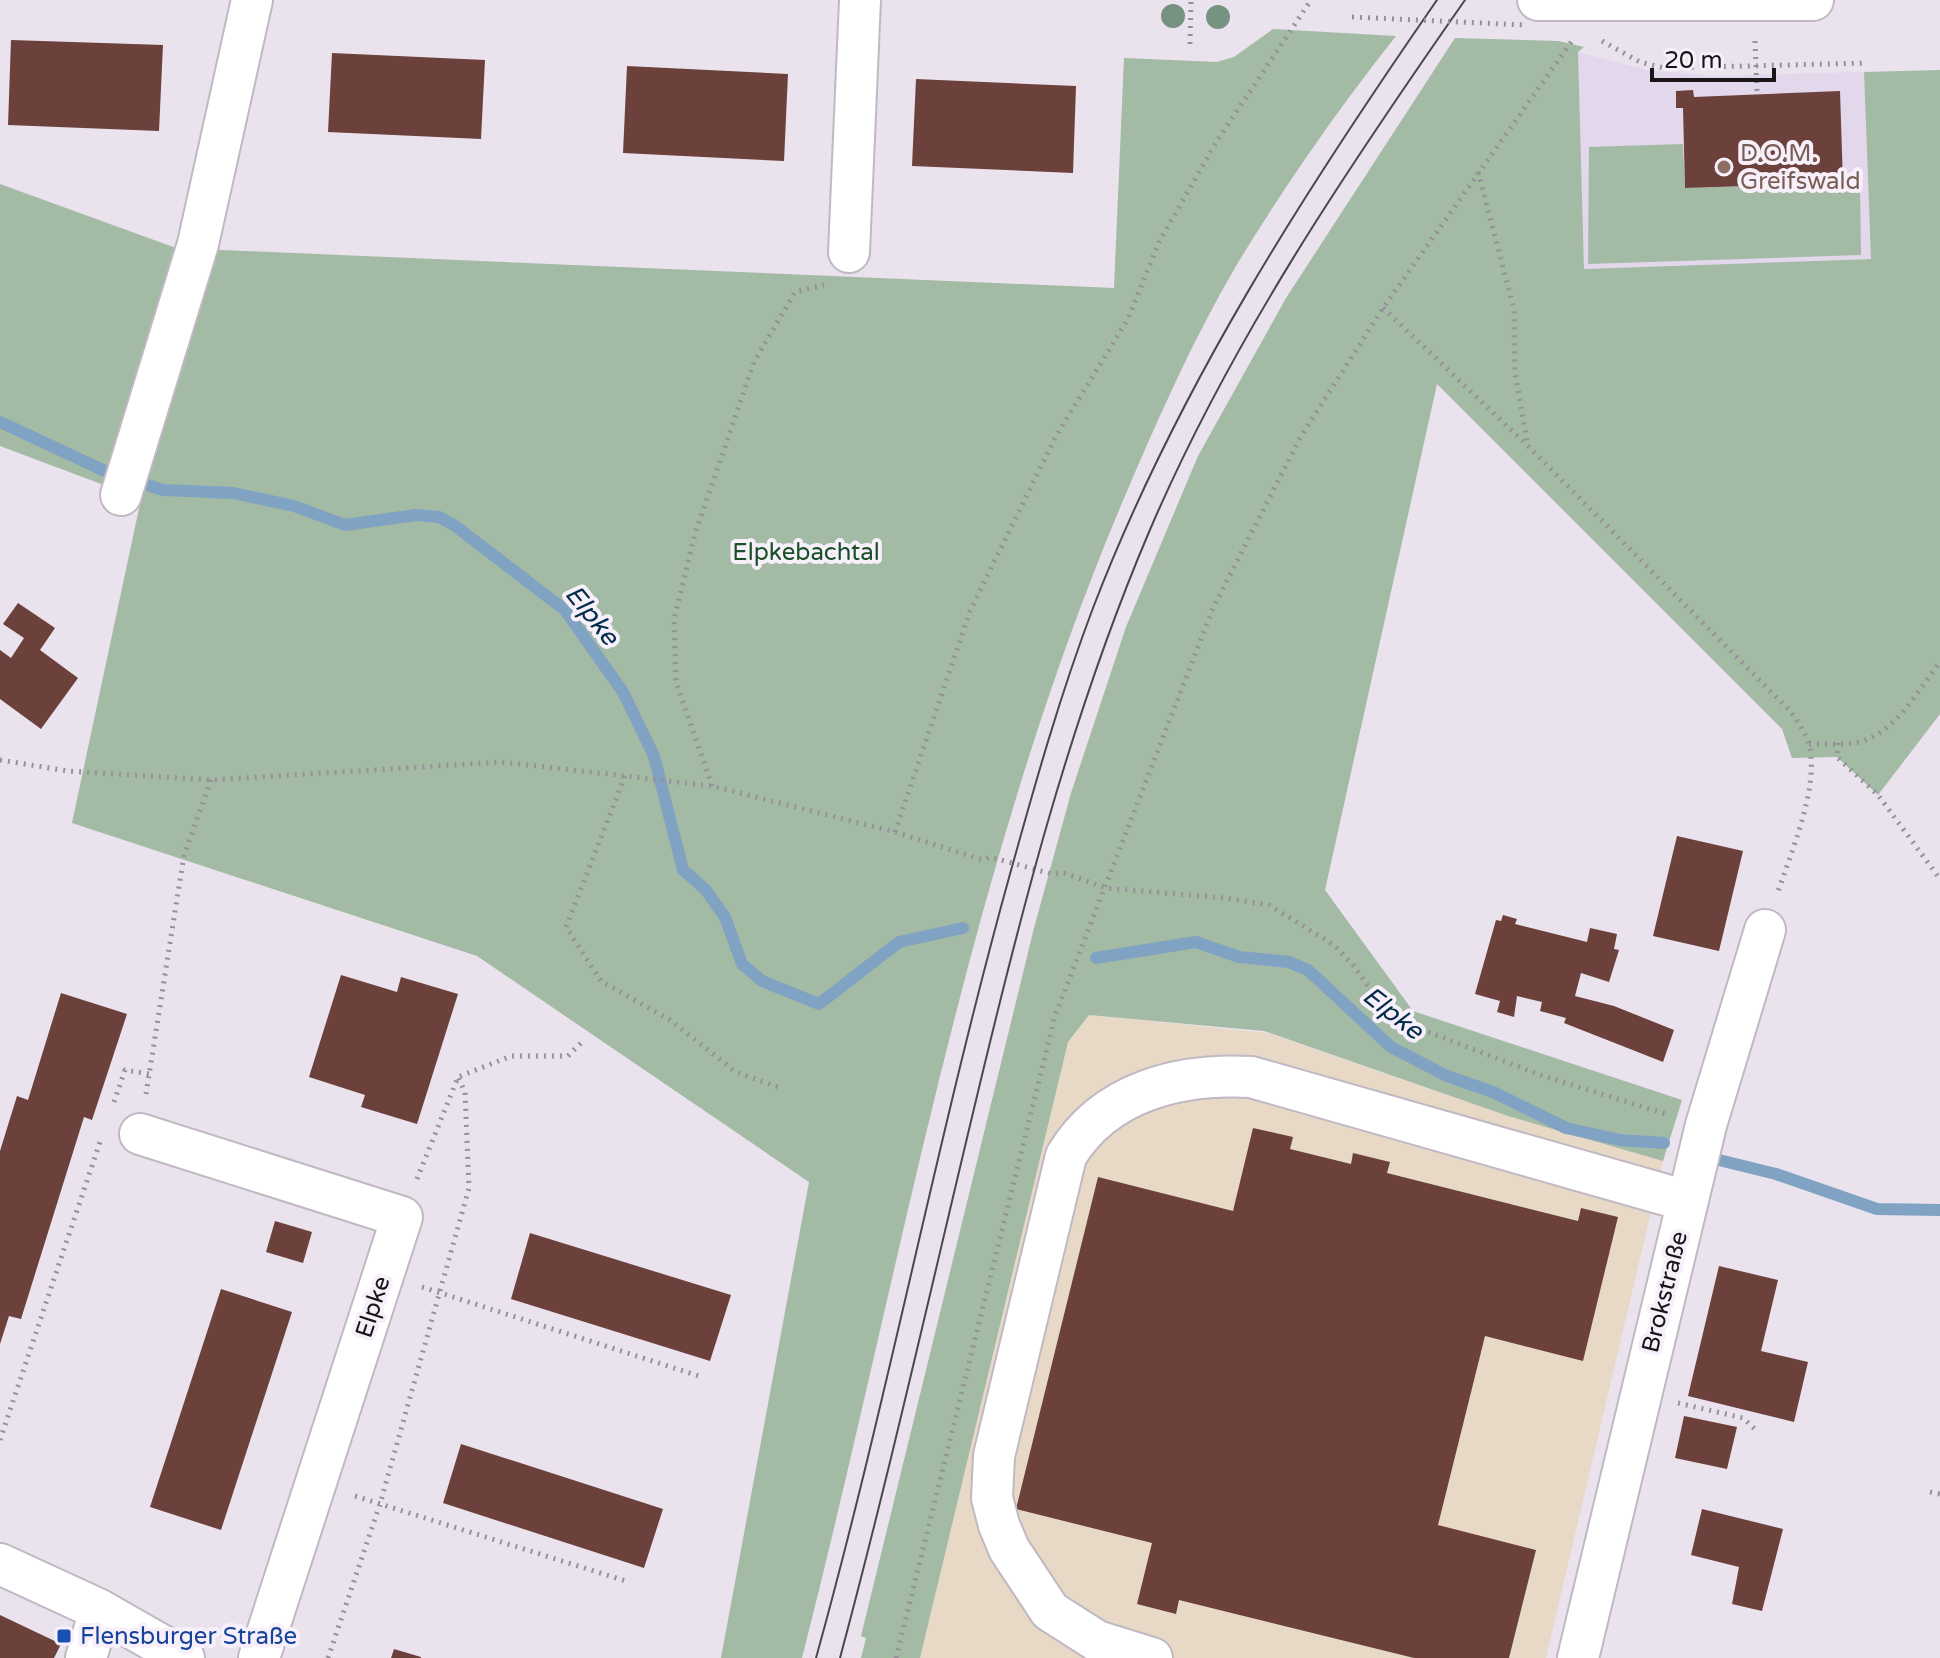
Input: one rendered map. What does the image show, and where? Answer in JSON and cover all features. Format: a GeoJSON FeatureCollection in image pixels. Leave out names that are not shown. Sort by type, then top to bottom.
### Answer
{"type":"FeatureCollection","features":[{"type":"Feature","properties":{"kind":"street"},"geometry":{"type":"LineString","coordinates":[[121,495],[198,244],[252,0]]}},
{"type":"Feature","properties":{"kind":"street"},"geometry":{"type":"LineString","coordinates":[[849,252],[860,0]]}},
{"type":"Feature","properties":{"kind":"street"},"geometry":{"type":"LineString","coordinates":[[1535,8],[1813,0]]}},
{"type":"Feature","properties":{"kind":"street","name":"Brokstraße"},"geometry":{"type":"LineString","coordinates":[[1578,1658],[1706,1125],[1765,930]]}},
{"type":"Feature","properties":{"kind":"street"},"geometry":{"type":"LineString","coordinates":[[1152,1658],[1097,1641],[1050,1611],[1009,1549],[992,1498],[994,1456],[1066,1156],[1091,1122],[1115,1104],[1145,1091],[1200,1078],[1251,1077],[1687,1201]]}},
{"type":"Feature","properties":{"kind":"street"},"geometry":{"type":"LineString","coordinates":[[118,1126],[402,1217]]}},
{"type":"Feature","properties":{"kind":"street","name":"Elpke"},"geometry":{"type":"LineString","coordinates":[[259,1658],[402,1217]]}},
{"type":"Feature","properties":{"kind":"street"},"geometry":{"type":"LineString","coordinates":[[0,1564],[100,1610],[184,1658]]}},
{"type":"Feature","properties":{"kind":"street"},"geometry":{"type":"LineString","coordinates":[[86,1658],[100,1610]]}},
{"type":"Feature","properties":{"kind":"path"},"geometry":{"type":"LineString","coordinates":[[1190,44],[1191,0]]}},
{"type":"Feature","properties":{"kind":"path"},"geometry":{"type":"LineString","coordinates":[[895,832],[970,611],[1056,436],[1128,319],[1159,242],[1215,144],[1311,0]]}},
{"type":"Feature","properties":{"kind":"path"},"geometry":{"type":"LineString","coordinates":[[1352,17],[1535,8]]}},
{"type":"Feature","properties":{"kind":"path"},"geometry":{"type":"LineString","coordinates":[[1593,35],[1614,50],[1664,68],[1867,63]]}},
{"type":"Feature","properties":{"kind":"path"},"geometry":{"type":"LineString","coordinates":[[896,1658],[1041,1066],[1069,980],[1213,608],[1300,438],[1383,308],[1575,37]]}},
{"type":"Feature","properties":{"kind":"path"},"geometry":{"type":"LineString","coordinates":[[1756,66],[1757,94]]}},
{"type":"Feature","properties":{"kind":"path"},"geometry":{"type":"LineString","coordinates":[[1478,172],[1514,309],[1515,373],[1529,447]]}},
{"type":"Feature","properties":{"kind":"path"},"geometry":{"type":"LineString","coordinates":[[712,786],[676,682],[675,670],[674,619],[695,534],[754,362],[779,313],[795,292],[825,284],[849,252]]}},
{"type":"Feature","properties":{"kind":"path"},"geometry":{"type":"LineString","coordinates":[[1383,308],[1529,447],[1791,712],[1809,744],[1811,761],[1804,811],[1765,930]]}},
{"type":"Feature","properties":{"kind":"path"},"geometry":{"type":"LineString","coordinates":[[1809,744],[1873,737],[1890,726],[1940,662]]}},
{"type":"Feature","properties":{"kind":"path"},"geometry":{"type":"LineString","coordinates":[[1838,743],[1837,757],[1878,795],[1940,879]]}},
{"type":"Feature","properties":{"kind":"path"},"geometry":{"type":"LineString","coordinates":[[0,760],[68,771],[211,780],[502,762],[625,776],[712,786],[895,832],[983,860],[990,857],[1052,874],[1064,873],[1106,888],[1269,905],[1334,945],[1354,966],[1379,1002],[1410,1025],[1543,1076],[1706,1125]]}},
{"type":"Feature","properties":{"kind":"path"},"geometry":{"type":"LineString","coordinates":[[625,776],[566,927],[601,981],[670,1020],[736,1072],[781,1088]]}},
{"type":"Feature","properties":{"kind":"path"},"geometry":{"type":"LineString","coordinates":[[0,1440],[118,1126],[149,1074],[184,855],[211,780]]}},
{"type":"Feature","properties":{"kind":"path"},"geometry":{"type":"LineString","coordinates":[[402,1217],[458,1077],[511,1056],[568,1056],[582,1042]]}},
{"type":"Feature","properties":{"kind":"path"},"geometry":{"type":"LineString","coordinates":[[118,1126],[125,1070],[149,1074]]}},
{"type":"Feature","properties":{"kind":"path"},"geometry":{"type":"LineString","coordinates":[[328,1658],[380,1504],[442,1293],[469,1188],[465,1092],[458,1077]]}},
{"type":"Feature","properties":{"kind":"path"},"geometry":{"type":"LineString","coordinates":[[383,1274],[699,1376]]}},
{"type":"Feature","properties":{"kind":"path"},"geometry":{"type":"LineString","coordinates":[[1641,1394],[1743,1418],[1758,1432]]}},
{"type":"Feature","properties":{"kind":"path"},"geometry":{"type":"LineString","coordinates":[[315,1484],[629,1582]]}},
{"type":"Feature","properties":{"kind":"path"},"geometry":{"type":"LineString","coordinates":[[1930,1492],[1940,1494]]}},
{"type":"Feature","properties":{"kind":"shaded area","name":"D.O.M. Greifswald"},"geometry":{"type":"Polygon","coordinates":[[[1578,52],[1646,70],[1714,76],[1864,72],[1871,259],[1584,269],[1578,52]]]}},
{"type":"Feature","properties":{"kind":"shaded area"},"geometry":{"type":"Polygon","coordinates":[[[1089,1015],[1268,1033],[1508,1116],[1663,1161],[1546,1658],[920,1658],[1068,1042],[1089,1015]]]}},
{"type":"Feature","properties":{"kind":"green space","name":"Elpkebachtal"},"geometry":{"type":"Polygon","coordinates":[[[1273,29],[1396,36],[1292,178],[1220,294],[1148,443],[1068,643],[1020,785],[978,929],[802,1658],[721,1658],[809,1182],[477,956],[72,823],[141,499],[0,446],[0,184],[176,248],[1114,288],[1124,58],[1217,62],[1234,57],[1273,29]]]}},
{"type":"Feature","properties":{"kind":"green space"},"geometry":{"type":"Polygon","coordinates":[[[1455,38],[1559,41],[1584,47],[1578,52],[1584,269],[1871,259],[1864,72],[1940,70],[1940,714],[1878,795],[1837,757],[1792,758],[1782,729],[1437,384],[1325,890],[1413,1011],[1682,1100],[1663,1161],[1508,1116],[1264,1031],[1089,1015],[1068,1042],[920,1658],[861,1658],[866,1638],[861,1636],[1034,928],[1071,793],[1126,627],[1198,456],[1286,298],[1455,38]]]}},
{"type":"Feature","properties":{"kind":"green space"},"geometry":{"type":"Polygon","coordinates":[[[1683,144],[1685,188],[1860,183],[1861,255],[1588,264],[1589,147],[1683,144]]]}},
{"type":"Feature","properties":{"kind":"building"},"geometry":{"type":"Polygon","coordinates":[[[11,40],[163,45],[159,131],[8,125],[11,40]]]}},
{"type":"Feature","properties":{"kind":"building"},"geometry":{"type":"Polygon","coordinates":[[[332,53],[485,60],[481,139],[328,132],[332,53]]]}},
{"type":"Feature","properties":{"kind":"building"},"geometry":{"type":"Polygon","coordinates":[[[627,66],[788,74],[784,161],[623,153],[627,66]]]}},
{"type":"Feature","properties":{"kind":"building"},"geometry":{"type":"Polygon","coordinates":[[[916,79],[1076,86],[1073,173],[912,166],[916,79]]]}},
{"type":"Feature","properties":{"kind":"building"},"geometry":{"type":"Polygon","coordinates":[[[1693,90],[1694,97],[1840,91],[1843,183],[1685,188],[1683,108],[1676,108],[1676,91],[1693,90]]]}},
{"type":"Feature","properties":{"kind":"building"},"geometry":{"type":"Polygon","coordinates":[[[18,603],[55,628],[40,650],[78,678],[41,729],[0,699],[0,650],[11,658],[24,638],[3,624],[18,603]]]}},
{"type":"Feature","properties":{"kind":"building"},"geometry":{"type":"Polygon","coordinates":[[[1677,836],[1743,851],[1719,951],[1653,936],[1677,836]]]}},
{"type":"Feature","properties":{"kind":"building"},"geometry":{"type":"Polygon","coordinates":[[[1503,915],[1517,919],[1515,924],[1587,942],[1590,928],[1617,934],[1614,949],[1619,950],[1609,982],[1581,973],[1575,996],[1614,1006],[1674,1030],[1663,1062],[1564,1023],[1566,1018],[1540,1011],[1542,1002],[1517,996],[1514,1017],[1497,1012],[1500,1001],[1475,994],[1496,920],[1501,921],[1503,915]]]}},
{"type":"Feature","properties":{"kind":"building"},"geometry":{"type":"Polygon","coordinates":[[[341,975],[397,992],[401,977],[458,994],[417,1124],[361,1107],[365,1095],[309,1077],[341,975]]]}},
{"type":"Feature","properties":{"kind":"building"},"geometry":{"type":"Polygon","coordinates":[[[61,993],[127,1014],[92,1120],[84,1117],[21,1319],[9,1316],[0,1344],[0,1151],[17,1096],[28,1100],[61,993]]]}},
{"type":"Feature","properties":{"kind":"building"},"geometry":{"type":"Polygon","coordinates":[[[1253,1128],[1293,1137],[1290,1149],[1351,1164],[1353,1153],[1390,1162],[1387,1173],[1578,1221],[1581,1208],[1618,1217],[1583,1361],[1485,1336],[1438,1525],[1536,1550],[1509,1658],[1414,1658],[1179,1600],[1176,1614],[1137,1604],[1152,1543],[1016,1509],[1098,1177],[1233,1211],[1253,1128]]]}},
{"type":"Feature","properties":{"kind":"building"},"geometry":{"type":"Polygon","coordinates":[[[275,1221],[312,1232],[303,1263],[266,1252],[275,1221]]]}},
{"type":"Feature","properties":{"kind":"building"},"geometry":{"type":"Polygon","coordinates":[[[530,1233],[731,1295],[710,1361],[511,1299],[530,1233]]]}},
{"type":"Feature","properties":{"kind":"building"},"geometry":{"type":"Polygon","coordinates":[[[1719,1266],[1778,1280],[1761,1351],[1808,1362],[1794,1422],[1688,1396],[1719,1266]]]}},
{"type":"Feature","properties":{"kind":"building"},"geometry":{"type":"Polygon","coordinates":[[[221,1289],[292,1312],[221,1530],[150,1507],[221,1289]]]}},
{"type":"Feature","properties":{"kind":"building"},"geometry":{"type":"Polygon","coordinates":[[[1684,1416],[1737,1427],[1727,1469],[1675,1458],[1684,1416]]]}},
{"type":"Feature","properties":{"kind":"building"},"geometry":{"type":"Polygon","coordinates":[[[461,1444],[663,1509],[644,1568],[443,1503],[461,1444]]]}},
{"type":"Feature","properties":{"kind":"building"},"geometry":{"type":"Polygon","coordinates":[[[1702,1509],[1783,1529],[1762,1611],[1732,1604],[1739,1567],[1691,1555],[1702,1509]]]}},
{"type":"Feature","properties":{"kind":"building"},"geometry":{"type":"Polygon","coordinates":[[[0,1615],[61,1644],[54,1658],[0,1658],[0,1615]]]}},
{"type":"Feature","properties":{"kind":"building"},"geometry":{"type":"Polygon","coordinates":[[[394,1649],[421,1657],[421,1658],[391,1658],[394,1649]]]}},
{"type":"Feature","properties":{"kind":"waterway","name":"Elpke"},"geometry":{"type":"LineString","coordinates":[[0,422],[105,471],[163,490],[233,493],[294,506],[345,525],[416,515],[439,517],[454,525],[565,610],[623,692],[654,756],[683,870],[705,889],[725,917],[742,964],[762,981],[819,1004],[899,942],[963,928]]}},
{"type":"Feature","properties":{"kind":"waterway","name":"Elpke"},"geometry":{"type":"LineString","coordinates":[[1096,958],[1196,942],[1239,957],[1289,962],[1308,970],[1391,1047],[1447,1076],[1493,1092],[1566,1128],[1620,1140],[1664,1143]]}},
{"type":"Feature","properties":{"kind":"waterway","name":"Elpke"},"geometry":{"type":"LineString","coordinates":[[1719,1160],[1776,1174],[1877,1209],[1940,1210]]}},
{"type":"Feature","properties":{"kind":"tram line"},"geometry":{"type":"LineString","coordinates":[[816,1658],[867,1463],[984,971],[1048,740],[1093,608],[1126,527],[1204,370],[1292,219],[1437,0]]}},
{"type":"Feature","properties":{"kind":"tram line"},"geometry":{"type":"LineString","coordinates":[[840,1658],[1028,894],[1070,748],[1120,603],[1181,462],[1253,325],[1335,192],[1465,0]]}},
{"type":"Feature","properties":{"kind":"place","name":"D.O.M. Greifswald"},"geometry":{"type":"Point","coordinates":[1724,167]}},
{"type":"Feature","properties":{"kind":"place","name":"Flensburger Straße"},"geometry":{"type":"Point","coordinates":[64,1636]}}]}
